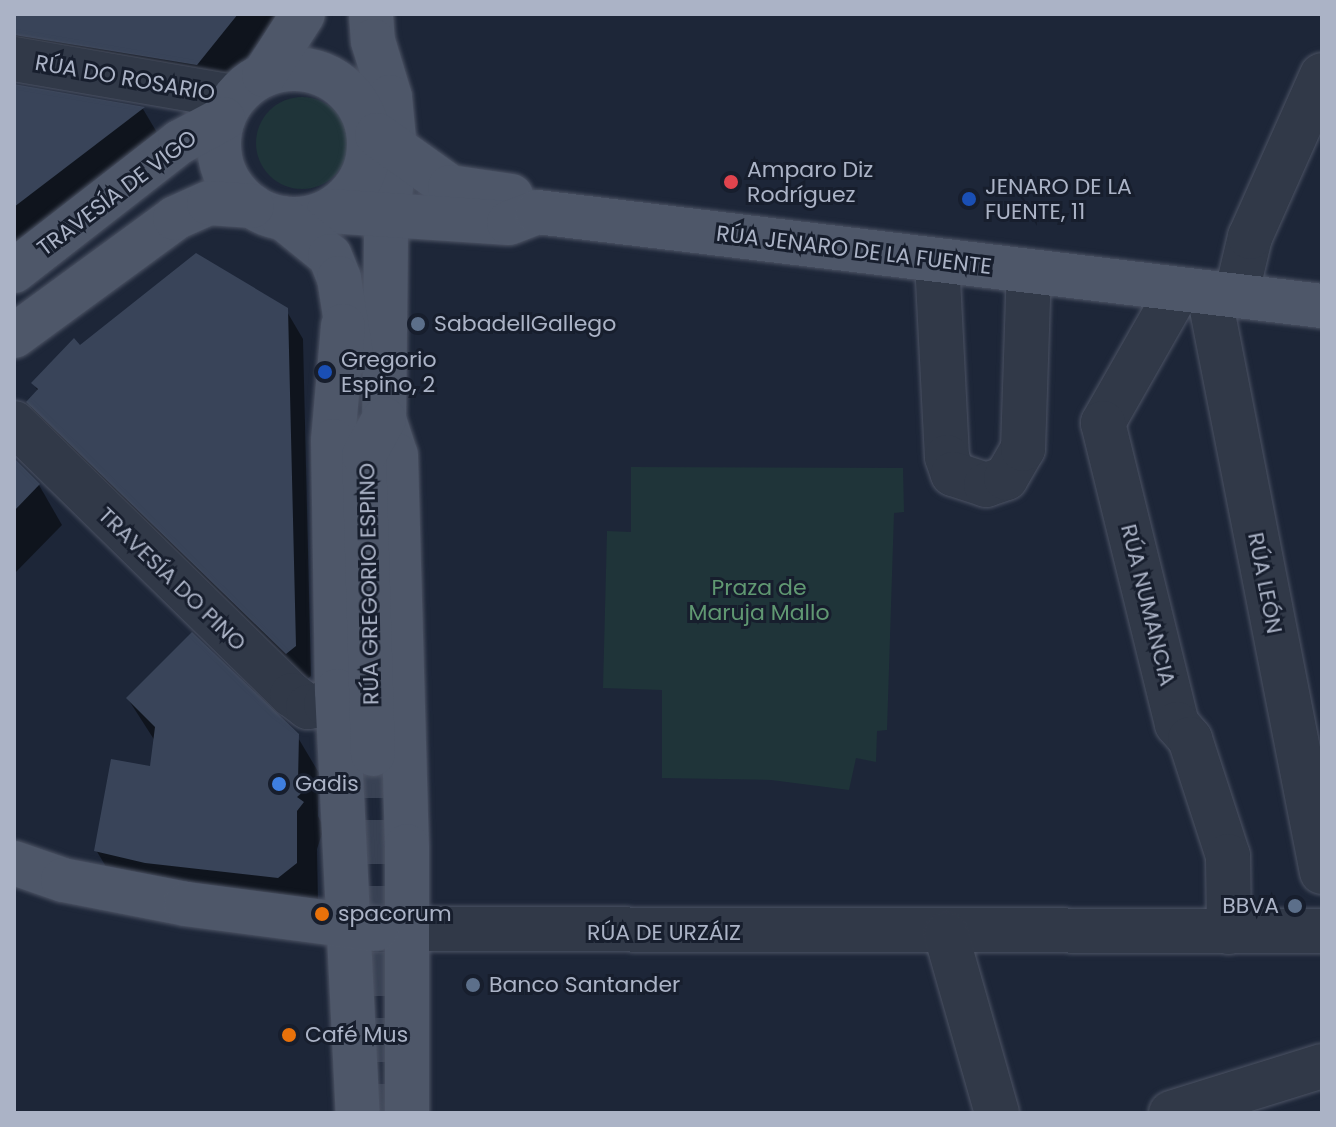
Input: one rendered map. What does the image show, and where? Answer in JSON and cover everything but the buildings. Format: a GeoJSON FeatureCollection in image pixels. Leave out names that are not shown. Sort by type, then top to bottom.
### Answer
{"type":"FeatureCollection","features":[{"type":"Feature","properties":{"kind":"main road","name":"TRAVESÍA DE VIGO"},"geometry":{"type":"LineString","coordinates":[[14,271],[241,97],[303,14]]}},
{"type":"Feature","properties":{"kind":"main road"},"geometry":{"type":"LineString","coordinates":[[358,14],[349,41],[374,127],[353,192],[386,286],[374,437]]}},
{"type":"Feature","properties":{"kind":"main road"},"geometry":{"type":"LineString","coordinates":[[362,213],[374,127],[371,14]]}},
{"type":"Feature","properties":{"kind":"main road"},"geometry":{"type":"LineString","coordinates":[[358,1113],[356,987],[346,922],[337,691],[333,441],[343,326],[339,278],[330,256],[268,212],[223,167],[241,97],[295,68],[326,75],[374,127],[450,187],[467,206],[434,228],[386,286]]}},
{"type":"Feature","properties":{"kind":"main road"},"geometry":{"type":"LineString","coordinates":[[14,336],[175,218],[209,203],[268,212],[362,213]]}},
{"type":"Feature","properties":{"kind":"main road","name":"RÚA JENARO DE LA FUENTE"},"geometry":{"type":"LineString","coordinates":[[362,213],[467,206],[509,223],[537,212],[1322,306]]}},
{"type":"Feature","properties":{"kind":"main road"},"geometry":{"type":"LineString","coordinates":[[343,326],[353,363],[354,422],[396,455],[406,786],[407,1113]]}},
{"type":"Feature","properties":{"kind":"main road","name":"RÚA GREGORIO ESPINO"},"geometry":{"type":"LineString","coordinates":[[373,754],[374,437]]}},
{"type":"Feature","properties":{"kind":"main road"},"geometry":{"type":"LineString","coordinates":[[340,789],[351,811],[374,821],[391,816],[403,803],[406,786]]}},
{"type":"Feature","properties":{"kind":"main road"},"geometry":{"type":"LineString","coordinates":[[14,863],[63,880],[346,922]]}},
{"type":"Feature","properties":{"kind":"main road"},"geometry":{"type":"LineString","coordinates":[[346,922],[359,890],[374,885],[389,888],[406,920]]}},
{"type":"Feature","properties":{"kind":"street","name":"RÚA DO ROSARIO"},"geometry":{"type":"LineString","coordinates":[[14,59],[241,97]]}},
{"type":"Feature","properties":{"kind":"street","name":"RÚA NUMANCIA"},"geometry":{"type":"LineString","coordinates":[[1229,932],[1228,856],[1190,739],[1177,724],[1103,423],[1250,237],[1322,75]]}},
{"type":"Feature","properties":{"kind":"street"},"geometry":{"type":"LineString","coordinates":[[937,260],[947,457],[953,474],[986,485],[1006,478],[1023,449],[1029,271]]}},
{"type":"Feature","properties":{"kind":"street","name":"RÚA LEÓN"},"geometry":{"type":"LineString","coordinates":[[1208,293],[1322,872]]}},
{"type":"Feature","properties":{"kind":"street","name":"TRAVESÍA DO PINO"},"geometry":{"type":"LineString","coordinates":[[14,423],[292,695],[308,707],[326,704],[337,691]]}},
{"type":"Feature","properties":{"kind":"street","name":"RÚA DE URZÁIZ"},"geometry":{"type":"LineString","coordinates":[[406,920],[946,934],[1322,931]]}},
{"type":"Feature","properties":{"kind":"street"},"geometry":{"type":"LineString","coordinates":[[946,934],[997,1113]]}},
{"type":"Feature","properties":{"kind":"street"},"geometry":{"type":"LineString","coordinates":[[1171,1113],[1278,1096],[1322,1066]]}},
{"type":"Feature","properties":{"kind":"green space"},"geometry":{"type":"Polygon","coordinates":[[[302,97],[320,100],[335,110],[345,125],[348,143],[345,161],[335,176],[320,186],[302,189],[284,186],[269,176],[259,161],[256,143],[259,125],[269,110],[284,100],[302,97]]]}},
{"type":"Feature","properties":{"kind":"green space","name":"Praza de Maruja Mallo"},"geometry":{"type":"Polygon","coordinates":[[[631,467],[903,468],[904,512],[894,513],[887,730],[877,731],[876,762],[856,758],[849,790],[771,780],[662,778],[662,690],[603,688],[607,531],[631,532],[631,467]]]}},
{"type":"Feature","properties":{"kind":"tunnel"},"geometry":{"type":"LineString","coordinates":[[373,754],[382,1113]]}},
{"type":"Feature","properties":{"kind":"place","name":"Amparo Diz Rodríguez"},"geometry":{"type":"Point","coordinates":[731,182]}},
{"type":"Feature","properties":{"kind":"place","name":"JENARO DE LA FUENTE, 11"},"geometry":{"type":"Point","coordinates":[969,199]}},
{"type":"Feature","properties":{"kind":"place","name":"SabadellGallego"},"geometry":{"type":"Point","coordinates":[418,324]}},
{"type":"Feature","properties":{"kind":"place","name":"Gregorio Espino, 2"},"geometry":{"type":"Point","coordinates":[325,372]}},
{"type":"Feature","properties":{"kind":"place","name":"Gadis"},"geometry":{"type":"Point","coordinates":[279,784]}},
{"type":"Feature","properties":{"kind":"place","name":"BBVA"},"geometry":{"type":"Point","coordinates":[1295,906]}},
{"type":"Feature","properties":{"kind":"place","name":"spacorum"},"geometry":{"type":"Point","coordinates":[322,914]}},
{"type":"Feature","properties":{"kind":"place","name":"Banco Santander"},"geometry":{"type":"Point","coordinates":[473,985]}},
{"type":"Feature","properties":{"kind":"place","name":"Café Mus"},"geometry":{"type":"Point","coordinates":[289,1035]}}]}
